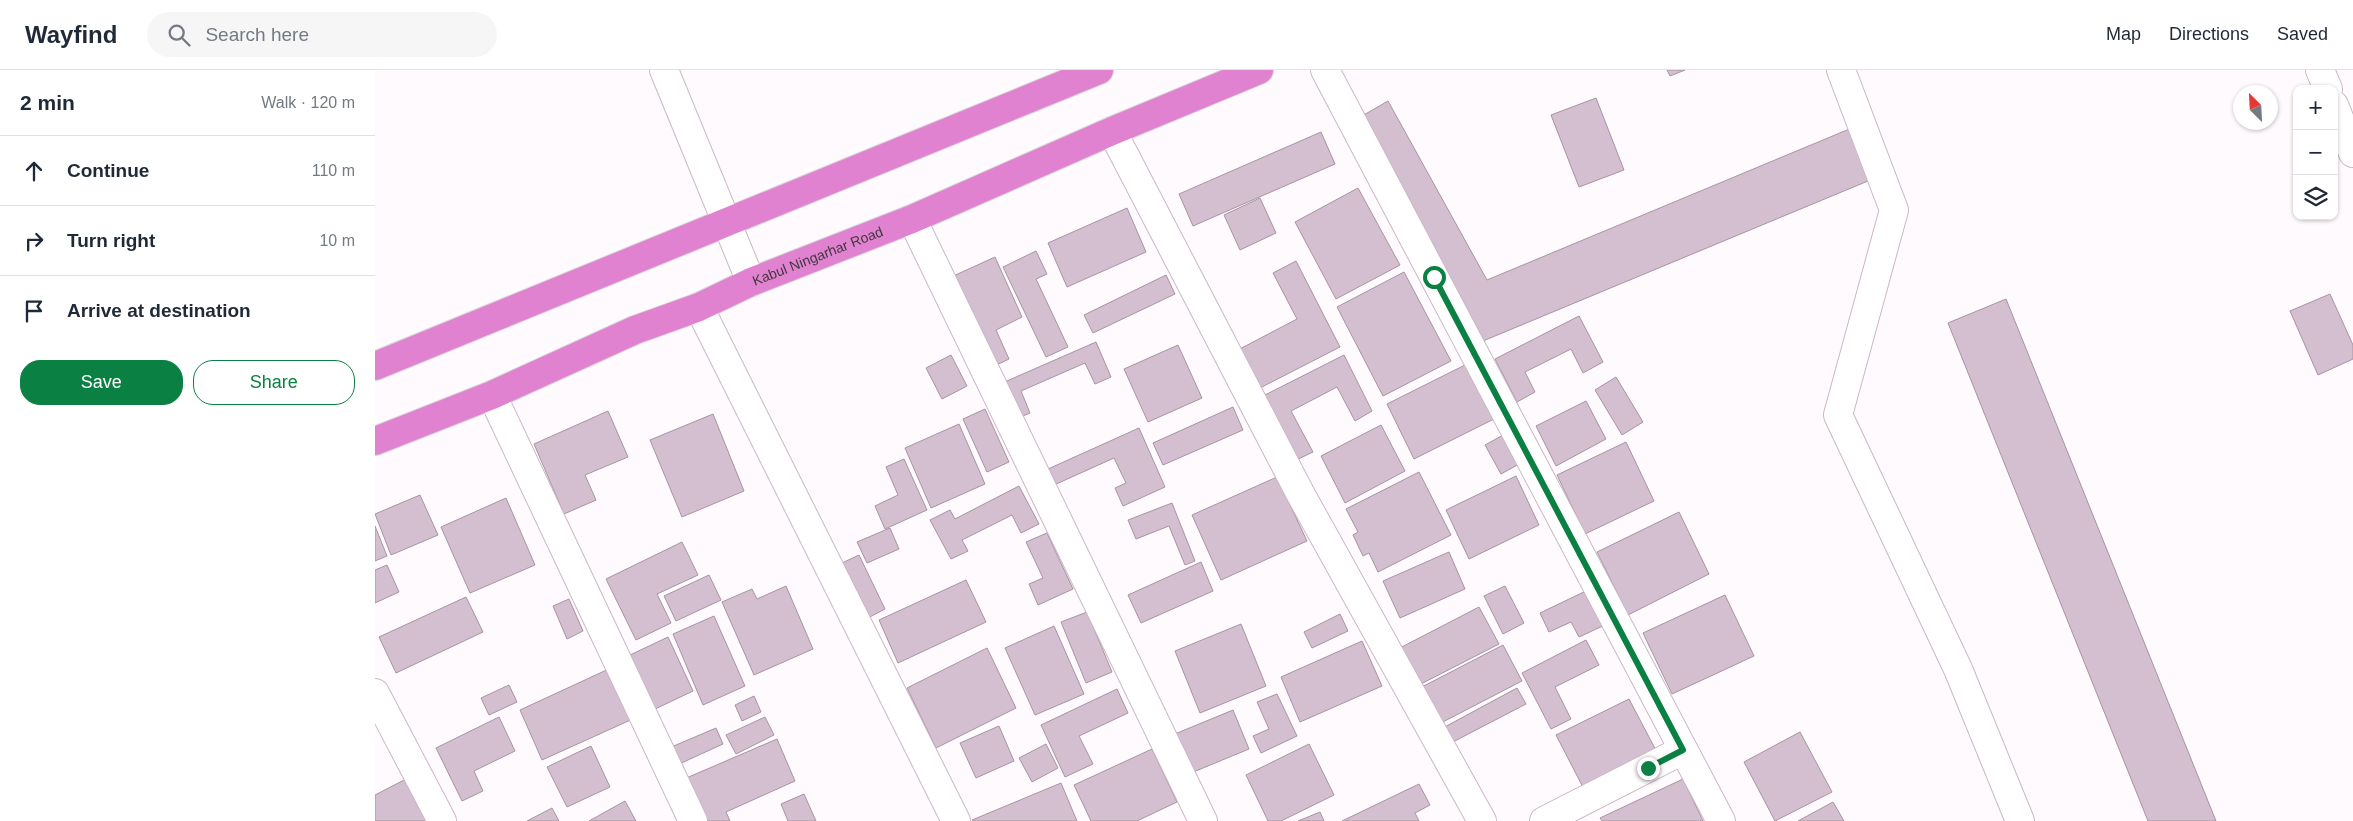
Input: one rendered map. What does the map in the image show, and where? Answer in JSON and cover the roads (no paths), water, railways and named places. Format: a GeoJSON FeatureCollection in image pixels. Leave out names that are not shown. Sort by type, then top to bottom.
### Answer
{"type":"FeatureCollection","features":[{"type":"Feature","properties":{"kind":"highway"},"geometry":{"type":"LineString","coordinates":[[375,366],[1099,70]]}},
{"type":"Feature","properties":{"kind":"highway","name":"Kabul Ningarhar Road"},"geometry":{"type":"LineString","coordinates":[[375,441],[492,395],[635,330],[699,307],[751,282],[911,219],[1112,130],[1259,70]]}},
{"type":"Feature","properties":{"kind":"street"},"geometry":{"type":"LineString","coordinates":[[664,70],[751,282]]}},
{"type":"Feature","properties":{"kind":"street"},"geometry":{"type":"LineString","coordinates":[[1325,70],[1721,821]]}},
{"type":"Feature","properties":{"kind":"street"},"geometry":{"type":"LineString","coordinates":[[1841,70],[1894,210],[1838,414],[1958,669],[2020,821]]}},
{"type":"Feature","properties":{"kind":"street"},"geometry":{"type":"LineString","coordinates":[[2320,70],[2326,85]]}},
{"type":"Feature","properties":{"kind":"street"},"geometry":{"type":"LineString","coordinates":[[2338,115],[2353,152]]}},
{"type":"Feature","properties":{"kind":"street"},"geometry":{"type":"LineString","coordinates":[[1112,130],[1300,493],[1482,821]]}},
{"type":"Feature","properties":{"kind":"street"},"geometry":{"type":"LineString","coordinates":[[911,219],[1203,821]]}},
{"type":"Feature","properties":{"kind":"street"},"geometry":{"type":"LineString","coordinates":[[699,307],[956,821]]}},
{"type":"Feature","properties":{"kind":"street"},"geometry":{"type":"LineString","coordinates":[[492,395],[693,821]]}},
{"type":"Feature","properties":{"kind":"street"},"geometry":{"type":"LineString","coordinates":[[375,694],[442,821]]}},
{"type":"Feature","properties":{"kind":"street"},"geometry":{"type":"LineString","coordinates":[[1544,821],[1683,750]]}}]}
